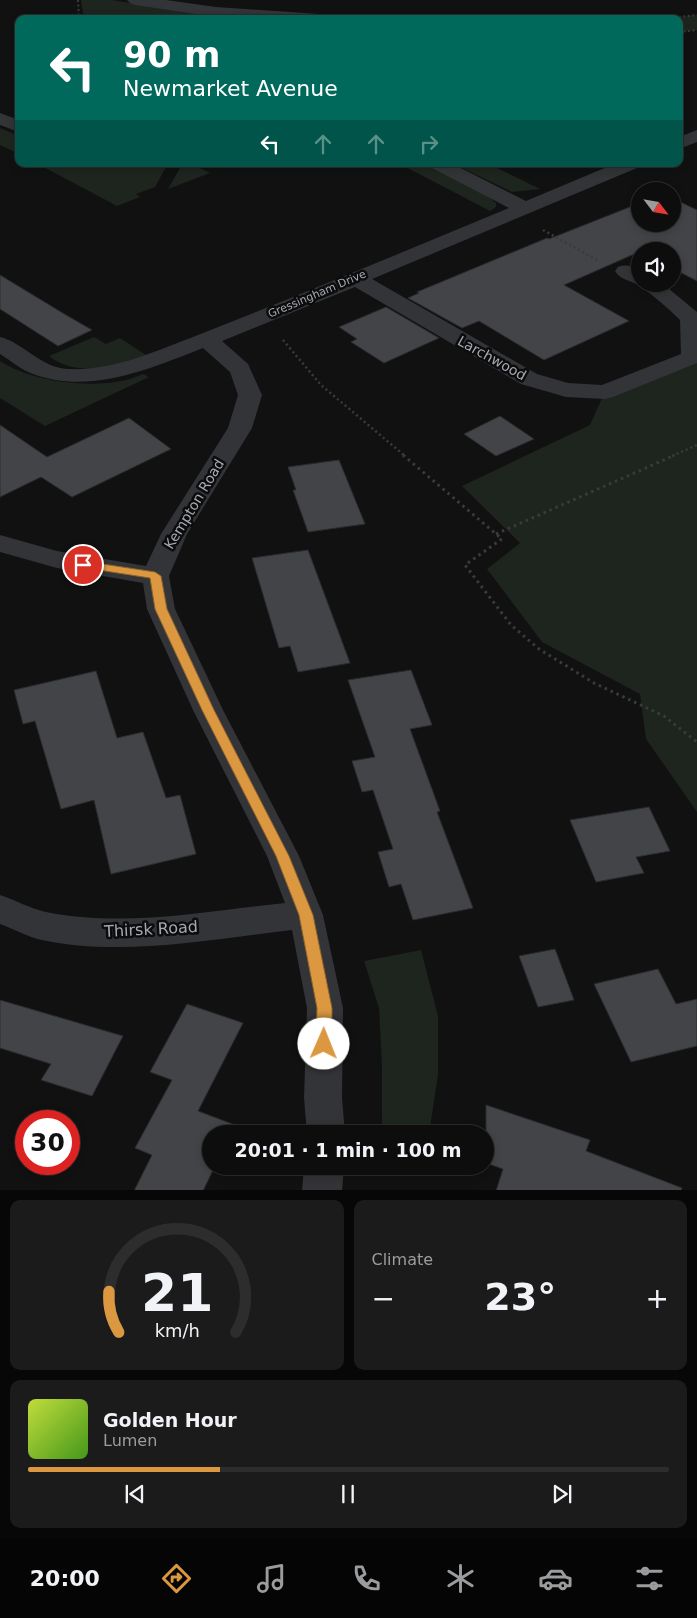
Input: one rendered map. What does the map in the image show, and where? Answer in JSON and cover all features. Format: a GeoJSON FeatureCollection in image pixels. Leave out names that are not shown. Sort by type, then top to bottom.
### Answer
{"type":"FeatureCollection","features":[{"type":"Feature","properties":{"kind":"street"},"geometry":{"type":"LineString","coordinates":[[135,0],[216,12],[261,15]]}},
{"type":"Feature","properties":{"kind":"street"},"geometry":{"type":"LineString","coordinates":[[0,118],[15,125]]}},
{"type":"Feature","properties":{"kind":"street"},"geometry":{"type":"LineString","coordinates":[[444,167],[517,210]]}},
{"type":"Feature","properties":{"kind":"street","name":"Gressingham Drive"},"geometry":{"type":"LineString","coordinates":[[0,344],[39,369],[66,376],[104,374],[154,360],[264,317],[623,167]]}},
{"type":"Feature","properties":{"kind":"street","name":"Larchwood"},"geometry":{"type":"LineString","coordinates":[[355,278],[529,379],[566,390],[605,392],[692,356],[691,318],[662,292]]}},
{"type":"Feature","properties":{"kind":"street","name":"Kempton Road"},"geometry":{"type":"LineString","coordinates":[[155,576],[174,534],[240,428],[250,395],[240,369],[206,339]]}},
{"type":"Feature","properties":{"kind":"street"},"geometry":{"type":"LineString","coordinates":[[0,543],[17,550],[64,562],[155,576],[161,609],[208,710],[283,856],[306,915],[325,1008],[323,1098],[325,1125]]}},
{"type":"Feature","properties":{"kind":"street","name":"Thirsk Road"},"geometry":{"type":"LineString","coordinates":[[0,909],[42,926],[82,931],[133,933],[306,915]]}},
{"type":"Feature","properties":{"kind":"street"},"geometry":{"type":"LineString","coordinates":[[322,1190],[323,1175]]}},
{"type":"Feature","properties":{"kind":"path"},"geometry":{"type":"LineString","coordinates":[[78,0],[80,15]]}},
{"type":"Feature","properties":{"kind":"path"},"geometry":{"type":"LineString","coordinates":[[683,17],[697,15]]}},
{"type":"Feature","properties":{"kind":"path"},"geometry":{"type":"LineString","coordinates":[[683,32],[697,30]]}},
{"type":"Feature","properties":{"kind":"path"},"geometry":{"type":"LineString","coordinates":[[517,210],[615,270],[631,275]]}},
{"type":"Feature","properties":{"kind":"path"},"geometry":{"type":"LineString","coordinates":[[264,317],[321,385],[502,539],[465,564],[511,625],[538,649],[594,683],[664,716],[697,742]]}},
{"type":"Feature","properties":{"kind":"path"},"geometry":{"type":"LineString","coordinates":[[496,534],[697,446]]}},
{"type":"Feature","properties":{"kind":"shaded area"},"geometry":{"type":"Polygon","coordinates":[[[81,0],[112,0],[216,15],[83,15],[81,0]]]}},
{"type":"Feature","properties":{"kind":"shaded area"},"geometry":{"type":"Polygon","coordinates":[[[697,15],[697,30],[683,32],[683,17],[697,15]]]}},
{"type":"Feature","properties":{"kind":"shaded area"},"geometry":{"type":"Polygon","coordinates":[[[0,128],[15,134],[15,152],[0,145],[0,128]]]}},
{"type":"Feature","properties":{"kind":"shaded area"},"geometry":{"type":"Polygon","coordinates":[[[44,167],[166,167],[155,187],[136,194],[140,197],[117,206],[44,167]]]}},
{"type":"Feature","properties":{"kind":"shaded area"},"geometry":{"type":"Polygon","coordinates":[[[180,167],[198,167],[210,173],[168,189],[180,167]]]}},
{"type":"Feature","properties":{"kind":"shaded area"},"geometry":{"type":"Polygon","coordinates":[[[406,167],[432,167],[486,195],[496,203],[496,207],[490,211],[406,167]]]}},
{"type":"Feature","properties":{"kind":"shaded area"},"geometry":{"type":"Polygon","coordinates":[[[460,167],[495,167],[540,189],[512,192],[460,167]]]}},
{"type":"Feature","properties":{"kind":"shaded area"},"geometry":{"type":"Polygon","coordinates":[[[94,337],[106,344],[120,338],[146,355],[122,363],[97,368],[72,367],[60,363],[49,356],[94,337]]]}},
{"type":"Feature","properties":{"kind":"shaded area"},"geometry":{"type":"Polygon","coordinates":[[[697,359],[697,812],[646,739],[640,694],[542,642],[487,569],[520,543],[462,486],[590,425],[606,389],[697,359]]]}},
{"type":"Feature","properties":{"kind":"shaded area"},"geometry":{"type":"Polygon","coordinates":[[[0,361],[27,374],[75,383],[107,383],[126,380],[143,374],[149,377],[45,426],[0,398],[0,361]]]}},
{"type":"Feature","properties":{"kind":"shaded area"},"geometry":{"type":"Polygon","coordinates":[[[421,950],[438,1016],[438,1075],[430,1125],[382,1125],[382,1066],[379,1008],[364,961],[421,950]]]}},
{"type":"Feature","properties":{"kind":"building"},"geometry":{"type":"Polygon","coordinates":[[[681,202],[697,210],[697,281],[681,273],[681,242],[631,242],[631,255],[564,285],[629,321],[544,360],[479,321],[462,328],[408,298],[419,293],[417,292],[547,238],[549,239],[631,207],[631,232],[681,232],[681,202]]]}},
{"type":"Feature","properties":{"kind":"building"},"geometry":{"type":"Polygon","coordinates":[[[0,275],[92,330],[58,346],[0,309],[0,275]]]}},
{"type":"Feature","properties":{"kind":"building"},"geometry":{"type":"Polygon","coordinates":[[[386,307],[439,338],[384,363],[351,342],[357,339],[339,327],[386,307]]]}},
{"type":"Feature","properties":{"kind":"building"},"geometry":{"type":"Polygon","coordinates":[[[500,416],[534,439],[496,456],[464,434],[500,416]]]}},
{"type":"Feature","properties":{"kind":"building"},"geometry":{"type":"Polygon","coordinates":[[[129,418],[171,449],[72,497],[41,477],[0,497],[0,425],[47,457],[129,418]]]}},
{"type":"Feature","properties":{"kind":"building"},"geometry":{"type":"Polygon","coordinates":[[[339,460],[365,524],[308,532],[293,490],[296,490],[288,467],[339,460]]]}},
{"type":"Feature","properties":{"kind":"building"},"geometry":{"type":"Polygon","coordinates":[[[308,550],[350,663],[298,672],[290,646],[279,648],[252,558],[308,550]]]}},
{"type":"Feature","properties":{"kind":"building"},"geometry":{"type":"Polygon","coordinates":[[[411,670],[432,725],[410,729],[440,811],[437,812],[473,908],[413,920],[401,884],[389,887],[378,852],[393,849],[373,790],[362,792],[352,761],[375,757],[348,680],[411,670]]]}},
{"type":"Feature","properties":{"kind":"building"},"geometry":{"type":"Polygon","coordinates":[[[96,671],[117,738],[143,732],[166,798],[180,795],[196,854],[111,874],[94,800],[61,809],[35,721],[23,724],[14,690],[96,671]]]}},
{"type":"Feature","properties":{"kind":"building"},"geometry":{"type":"Polygon","coordinates":[[[649,807],[670,851],[636,857],[644,873],[596,882],[570,820],[649,807]]]}},
{"type":"Feature","properties":{"kind":"building"},"geometry":{"type":"Polygon","coordinates":[[[555,949],[574,1000],[538,1007],[519,956],[555,949]]]}},
{"type":"Feature","properties":{"kind":"building"},"geometry":{"type":"Polygon","coordinates":[[[658,969],[676,1004],[697,999],[697,1046],[631,1062],[594,984],[658,969]]]}},
{"type":"Feature","properties":{"kind":"building"},"geometry":{"type":"Polygon","coordinates":[[[0,1000],[123,1036],[92,1096],[41,1080],[51,1064],[0,1048],[0,1000]]]}},
{"type":"Feature","properties":{"kind":"building"},"geometry":{"type":"Polygon","coordinates":[[[187,1004],[243,1023],[198,1111],[235,1125],[202,1125],[202,1175],[211,1175],[203,1190],[134,1190],[152,1155],[135,1148],[172,1080],[150,1072],[187,1004]]]}},
{"type":"Feature","properties":{"kind":"building"},"geometry":{"type":"Polygon","coordinates":[[[486,1105],[590,1140],[586,1151],[682,1188],[681,1190],[496,1190],[503,1169],[494,1166],[494,1125],[486,1125],[486,1105]]]}},
{"type":"Feature","properties":{"kind":"route"},"geometry":{"type":"LineString","coordinates":[[83,565],[155,576],[161,609],[208,710],[283,856],[306,915],[325,1008],[324,1044]]}}]}
